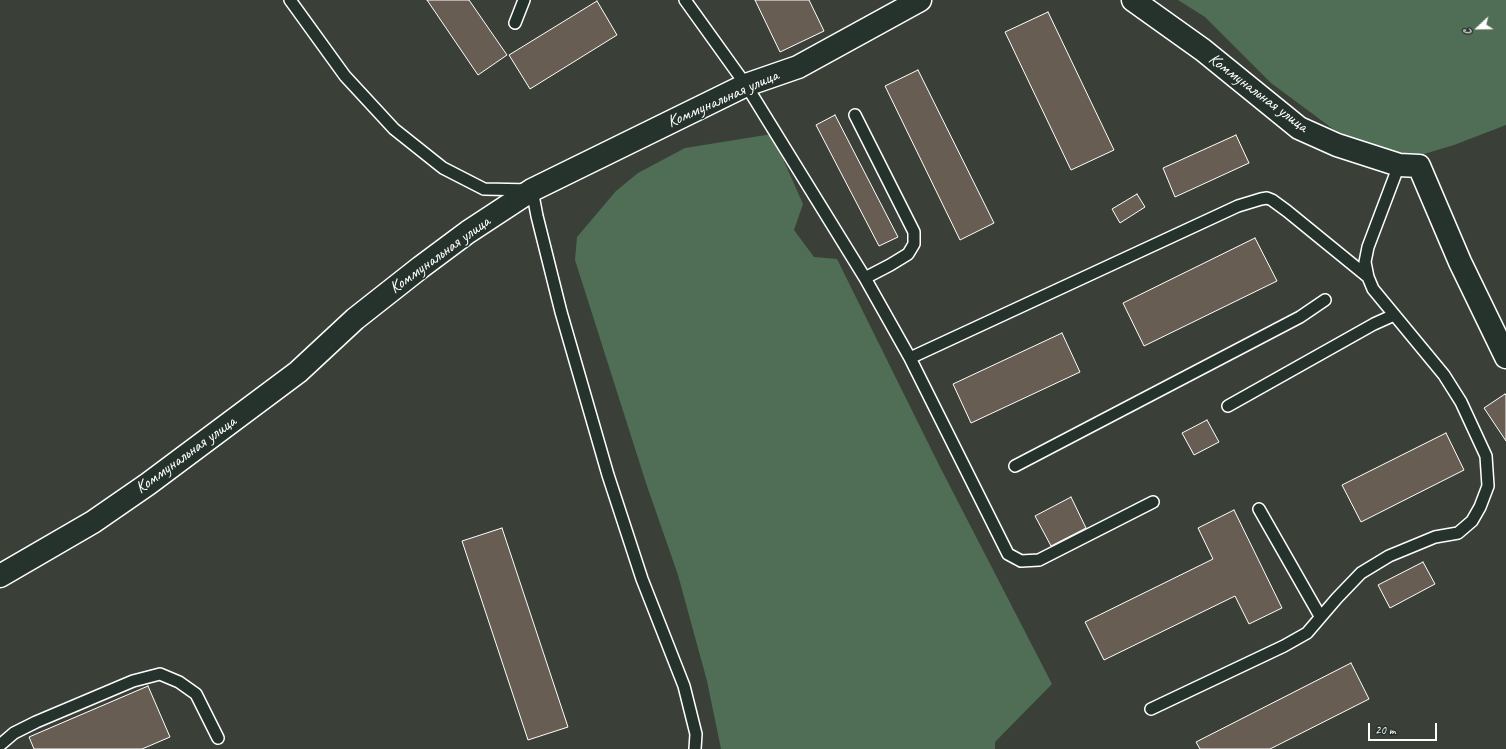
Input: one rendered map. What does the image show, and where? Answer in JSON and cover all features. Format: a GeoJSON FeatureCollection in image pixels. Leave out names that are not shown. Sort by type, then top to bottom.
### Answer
{"type":"FeatureCollection","features":[{"type":"Feature","properties":{"kind":"street","name":"Коммунальная улица"},"geometry":{"type":"LineString","coordinates":[[0,576],[93,522],[148,484],[298,372],[355,319],[421,267],[468,232],[532,190],[746,85],[798,67],[920,0]]}},
{"type":"Feature","properties":{"kind":"street","name":"Коммунальная улица"},"geometry":{"type":"LineString","coordinates":[[1133,0],[1203,50],[1299,128],[1337,145],[1409,166]]}},
{"type":"Feature","properties":{"kind":"street"},"geometry":{"type":"LineString","coordinates":[[1409,166],[1460,262],[1506,357]]}},
{"type":"Feature","properties":{"kind":"lane"},"geometry":{"type":"LineString","coordinates":[[290,0],[345,76],[394,129],[443,168],[484,189],[532,190],[561,312],[608,475],[642,578],[684,686],[696,734],[694,749]]}},
{"type":"Feature","properties":{"kind":"lane"},"geometry":{"type":"LineString","coordinates":[[515,23],[524,0]]}},
{"type":"Feature","properties":{"kind":"lane"},"geometry":{"type":"LineString","coordinates":[[685,0],[746,85],[865,278],[910,358],[1008,554],[1021,561],[1039,560],[1153,502]]}},
{"type":"Feature","properties":{"kind":"lane"},"geometry":{"type":"LineString","coordinates":[[854,115],[914,232],[914,244],[908,254],[865,278]]}},
{"type":"Feature","properties":{"kind":"lane"},"geometry":{"type":"LineString","coordinates":[[1151,709],[1284,646],[1308,633],[1320,616],[1361,573],[1395,554],[1435,537],[1458,533],[1472,521],[1480,507],[1488,486],[1486,456],[1461,402],[1444,375],[1373,289],[1368,277],[1365,262],[1368,247],[1409,166]]}},
{"type":"Feature","properties":{"kind":"lane"},"geometry":{"type":"LineString","coordinates":[[910,358],[1238,206],[1261,199],[1267,198],[1272,200],[1368,277]]}},
{"type":"Feature","properties":{"kind":"lane"},"geometry":{"type":"LineString","coordinates":[[1015,466],[1300,317],[1325,300]]}},
{"type":"Feature","properties":{"kind":"lane"},"geometry":{"type":"LineString","coordinates":[[1228,406],[1374,324],[1394,315]]}},
{"type":"Feature","properties":{"kind":"lane"},"geometry":{"type":"LineString","coordinates":[[1259,509],[1320,616]]}},
{"type":"Feature","properties":{"kind":"lane"},"geometry":{"type":"LineString","coordinates":[[0,745],[14,733],[36,722],[133,681],[160,674],[179,682],[196,694],[218,738]]}},
{"type":"Feature","properties":{"kind":"green space"},"geometry":{"type":"Polygon","coordinates":[[[1178,0],[1506,0],[1506,125],[1454,145],[1414,157],[1376,149],[1333,129],[1271,83],[1205,17],[1178,0]]]}},
{"type":"Feature","properties":{"kind":"green space"},"geometry":{"type":"Polygon","coordinates":[[[772,134],[803,204],[794,230],[814,257],[837,259],[939,465],[1052,684],[995,742],[995,749],[721,749],[707,681],[678,575],[646,483],[575,260],[577,237],[616,191],[638,173],[685,148],[772,134]]]}},
{"type":"Feature","properties":{"kind":"building"},"geometry":{"type":"Polygon","coordinates":[[[427,0],[469,0],[507,55],[478,75],[427,0]]]}},
{"type":"Feature","properties":{"kind":"building"},"geometry":{"type":"Polygon","coordinates":[[[755,0],[809,0],[824,31],[780,52],[755,0]]]}},
{"type":"Feature","properties":{"kind":"building"},"geometry":{"type":"Polygon","coordinates":[[[597,1],[617,35],[530,89],[509,55],[597,1]]]}},
{"type":"Feature","properties":{"kind":"building"},"geometry":{"type":"Polygon","coordinates":[[[1048,12],[1114,150],[1071,170],[1005,32],[1048,12]]]}},
{"type":"Feature","properties":{"kind":"building"},"geometry":{"type":"Polygon","coordinates":[[[918,70],[994,223],[960,240],[885,86],[918,70]]]}},
{"type":"Feature","properties":{"kind":"building"},"geometry":{"type":"Polygon","coordinates":[[[835,115],[898,237],[879,246],[816,125],[835,115]]]}},
{"type":"Feature","properties":{"kind":"building"},"geometry":{"type":"Polygon","coordinates":[[[1236,135],[1249,163],[1175,197],[1163,168],[1236,135]]]}},
{"type":"Feature","properties":{"kind":"building"},"geometry":{"type":"Polygon","coordinates":[[[1137,194],[1145,207],[1120,223],[1112,209],[1137,194]]]}},
{"type":"Feature","properties":{"kind":"building"},"geometry":{"type":"Polygon","coordinates":[[[1255,238],[1277,281],[1144,346],[1123,303],[1255,238]]]}},
{"type":"Feature","properties":{"kind":"building"},"geometry":{"type":"Polygon","coordinates":[[[1062,333],[1080,372],[971,423],[953,384],[1062,333]]]}},
{"type":"Feature","properties":{"kind":"building"},"geometry":{"type":"Polygon","coordinates":[[[1505,394],[1506,395],[1506,441],[1484,408],[1505,394]]]}},
{"type":"Feature","properties":{"kind":"building"},"geometry":{"type":"Polygon","coordinates":[[[1207,420],[1219,442],[1194,455],[1182,433],[1207,420]]]}},
{"type":"Feature","properties":{"kind":"building"},"geometry":{"type":"Polygon","coordinates":[[[1446,433],[1464,470],[1361,522],[1342,485],[1446,433]]]}},
{"type":"Feature","properties":{"kind":"building"},"geometry":{"type":"Polygon","coordinates":[[[1071,497],[1086,528],[1051,546],[1035,516],[1071,497]]]}},
{"type":"Feature","properties":{"kind":"building"},"geometry":{"type":"Polygon","coordinates":[[[1234,510],[1282,608],[1249,624],[1235,596],[1104,660],[1085,622],[1213,559],[1198,528],[1234,510]]]}},
{"type":"Feature","properties":{"kind":"building"},"geometry":{"type":"Polygon","coordinates":[[[502,528],[568,727],[528,740],[462,541],[502,528]]]}},
{"type":"Feature","properties":{"kind":"building"},"geometry":{"type":"Polygon","coordinates":[[[1423,562],[1435,584],[1390,608],[1378,585],[1423,562]]]}},
{"type":"Feature","properties":{"kind":"building"},"geometry":{"type":"Polygon","coordinates":[[[1351,663],[1369,699],[1270,749],[1200,749],[1196,742],[1351,663]]]}},
{"type":"Feature","properties":{"kind":"building"},"geometry":{"type":"Polygon","coordinates":[[[148,686],[170,737],[142,749],[34,749],[29,737],[148,686]]]}}]}
